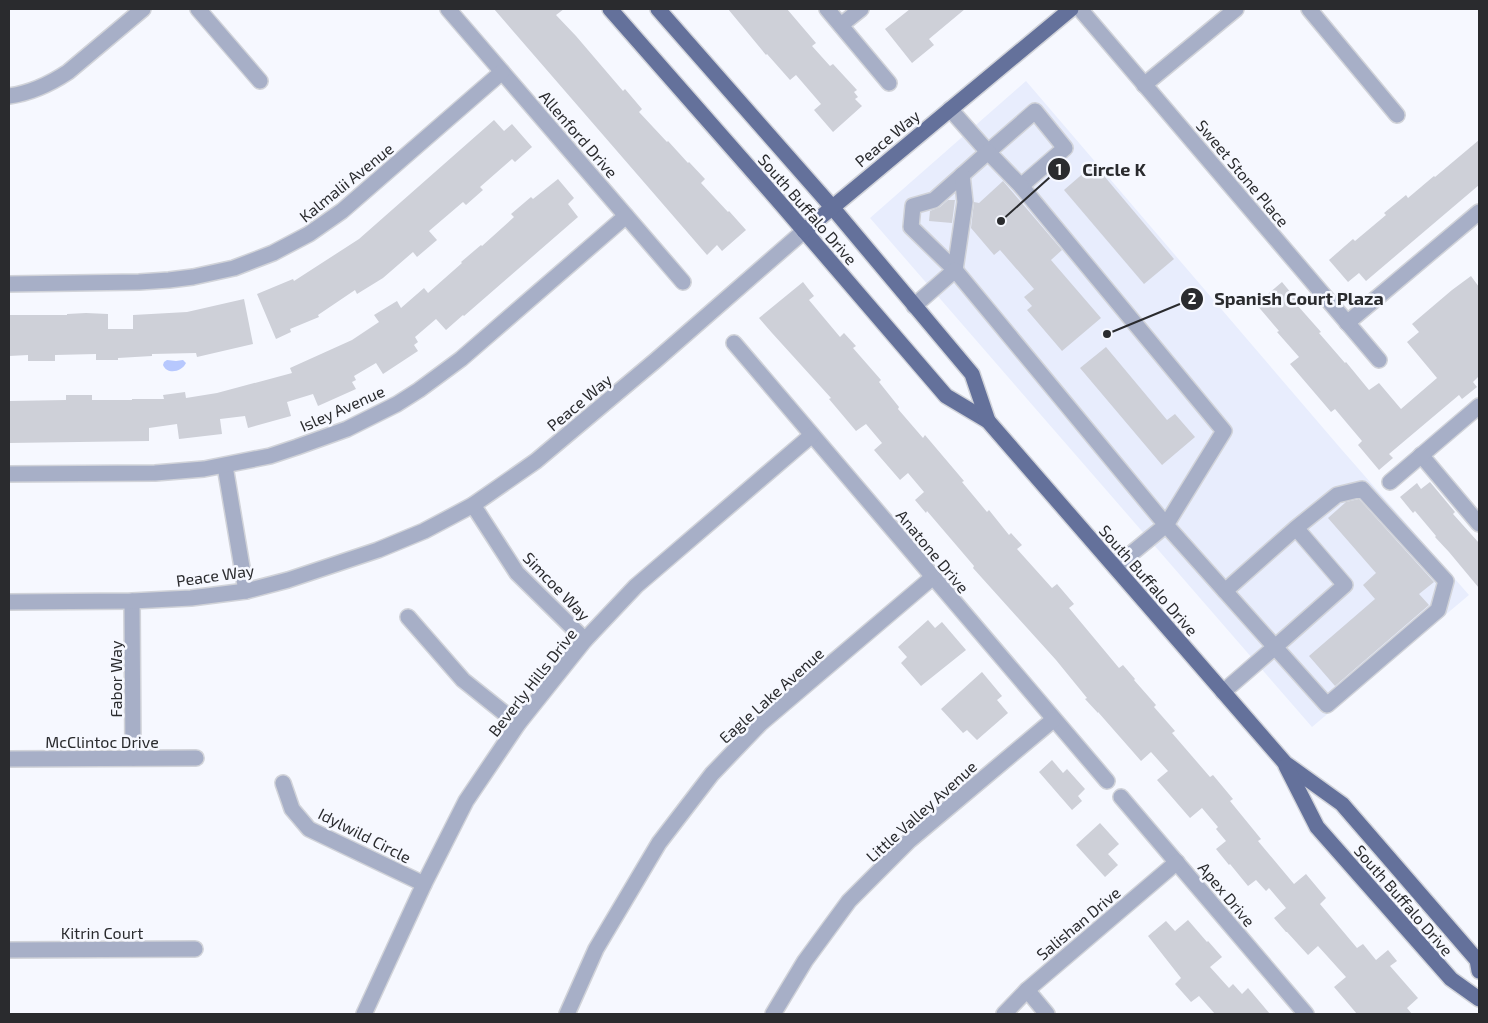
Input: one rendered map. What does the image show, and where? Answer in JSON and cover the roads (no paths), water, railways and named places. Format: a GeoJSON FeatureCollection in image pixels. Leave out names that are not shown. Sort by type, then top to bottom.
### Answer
{"type":"FeatureCollection","features":[{"type":"Feature","properties":{"kind":"main road","name":"South Buffalo Drive"},"geometry":{"type":"LineString","coordinates":[[610,9],[946,396],[988,420],[1285,762],[1342,804],[1477,960],[1479,971]]}},
{"type":"Feature","properties":{"kind":"main road","name":"South Buffalo Drive"},"geometry":{"type":"LineString","coordinates":[[658,9],[832,207],[972,374],[988,420]]}},
{"type":"Feature","properties":{"kind":"main road","name":"Peace Way"},"geometry":{"type":"LineString","coordinates":[[804,231],[1071,9]]}},
{"type":"Feature","properties":{"kind":"main road","name":"South Buffalo Drive"},"geometry":{"type":"LineString","coordinates":[[1285,762],[1317,828],[1450,979],[1479,999]]}},
{"type":"Feature","properties":{"kind":"street"},"geometry":{"type":"LineString","coordinates":[[9,96],[41,87],[68,72],[143,9]]}},
{"type":"Feature","properties":{"kind":"street"},"geometry":{"type":"LineString","coordinates":[[198,9],[260,81]]}},
{"type":"Feature","properties":{"kind":"street","name":"Allenford Drive"},"geometry":{"type":"LineString","coordinates":[[448,9],[683,282]]}},
{"type":"Feature","properties":{"kind":"street"},"geometry":{"type":"LineString","coordinates":[[827,9],[889,82]]}},
{"type":"Feature","properties":{"kind":"street"},"geometry":{"type":"LineString","coordinates":[[841,25],[861,9]]}},
{"type":"Feature","properties":{"kind":"street","name":"Sweet Stone Place"},"geometry":{"type":"LineString","coordinates":[[1080,9],[1379,360]]}},
{"type":"Feature","properties":{"kind":"street"},"geometry":{"type":"LineString","coordinates":[[1144,85],[1236,9]]}},
{"type":"Feature","properties":{"kind":"street"},"geometry":{"type":"LineString","coordinates":[[1308,9],[1397,115]]}},
{"type":"Feature","properties":{"kind":"street","name":"Kalmalii Avenue"},"geometry":{"type":"LineString","coordinates":[[9,284],[169,280],[234,268],[273,253],[309,234],[337,215],[502,72]]}},
{"type":"Feature","properties":{"kind":"street"},"geometry":{"type":"LineString","coordinates":[[950,109],[1021,186],[1224,431],[1166,524],[1115,568]]}},
{"type":"Feature","properties":{"kind":"street"},"geometry":{"type":"LineString","coordinates":[[1021,186],[1065,148],[1035,111],[934,200],[913,206],[912,227],[955,270],[1166,524],[1225,591],[1327,705],[1438,610],[1446,581],[1362,489],[1337,495],[1296,528],[1225,591]]}},
{"type":"Feature","properties":{"kind":"street"},"geometry":{"type":"LineString","coordinates":[[914,306],[955,270],[965,202],[962,175]]}},
{"type":"Feature","properties":{"kind":"street","name":"Isley Avenue"},"geometry":{"type":"LineString","coordinates":[[9,474],[154,473],[204,469],[270,456],[323,438],[371,417],[412,394],[462,359],[626,216]]}},
{"type":"Feature","properties":{"kind":"street"},"geometry":{"type":"LineString","coordinates":[[1347,323],[1478,217]]}},
{"type":"Feature","properties":{"kind":"street","name":"Peace Way"},"geometry":{"type":"LineString","coordinates":[[9,602],[191,598],[246,591],[288,580],[378,550],[424,530],[473,505],[536,461],[655,361],[804,231]]}},
{"type":"Feature","properties":{"kind":"street","name":"Anatone Drive"},"geometry":{"type":"LineString","coordinates":[[734,343],[1107,781]]}},
{"type":"Feature","properties":{"kind":"street"},"geometry":{"type":"LineString","coordinates":[[1390,482],[1479,406]]}},
{"type":"Feature","properties":{"kind":"street","name":"Beverly Hills Drive"},"geometry":{"type":"LineString","coordinates":[[364,1014],[424,884],[466,801],[518,724],[585,640],[636,586],[812,435]]}},
{"type":"Feature","properties":{"kind":"street"},"geometry":{"type":"LineString","coordinates":[[1421,455],[1479,524]]}},
{"type":"Feature","properties":{"kind":"street"},"geometry":{"type":"LineString","coordinates":[[225,466],[246,591]]}},
{"type":"Feature","properties":{"kind":"street","name":"Simcoe Way"},"geometry":{"type":"LineString","coordinates":[[473,505],[517,573],[585,640]]}},
{"type":"Feature","properties":{"kind":"street"},"geometry":{"type":"LineString","coordinates":[[1224,692],[1345,585],[1296,528]]}},
{"type":"Feature","properties":{"kind":"street","name":"Eagle Lake Avenue"},"geometry":{"type":"LineString","coordinates":[[567,1014],[596,949],[659,843],[712,774],[760,724],[933,577]]}},
{"type":"Feature","properties":{"kind":"street","name":"Fabor Way"},"geometry":{"type":"LineString","coordinates":[[132,600],[133,758]]}},
{"type":"Feature","properties":{"kind":"street"},"geometry":{"type":"LineString","coordinates":[[408,617],[463,680],[518,724]]}},
{"type":"Feature","properties":{"kind":"street","name":"Little Valley Avenue"},"geometry":{"type":"LineString","coordinates":[[773,1014],[805,961],[850,901],[910,840],[1054,720]]}},
{"type":"Feature","properties":{"kind":"street","name":"McClintoc Drive"},"geometry":{"type":"LineString","coordinates":[[9,759],[196,758]]}},
{"type":"Feature","properties":{"kind":"street","name":"Idylwild Circle"},"geometry":{"type":"LineString","coordinates":[[284,784],[292,809],[309,829],[424,884]]}},
{"type":"Feature","properties":{"kind":"street","name":"Apex Drive"},"geometry":{"type":"LineString","coordinates":[[1121,797],[1306,1014]]}},
{"type":"Feature","properties":{"kind":"street","name":"Salishan Drive"},"geometry":{"type":"LineString","coordinates":[[1004,1014],[1027,990],[1177,862]]}},
{"type":"Feature","properties":{"kind":"street","name":"Kitrin Court"},"geometry":{"type":"LineString","coordinates":[[9,950],[195,949]]}},
{"type":"Feature","properties":{"kind":"street"},"geometry":{"type":"LineString","coordinates":[[1027,990],[1048,1014]]}},
{"type":"Feature","properties":{"kind":"water"},"geometry":{"type":"Polygon","coordinates":[[[167,360],[183,360],[186,363],[181,369],[171,371],[163,365],[167,360]]]}},
{"type":"Feature","properties":{"kind":"place","name":"Circle K"},"geometry":{"type":"Point","coordinates":[1001,221]}},
{"type":"Feature","properties":{"kind":"place","name":"Spanish Court Plaza"},"geometry":{"type":"Point","coordinates":[1107,334]}}]}
